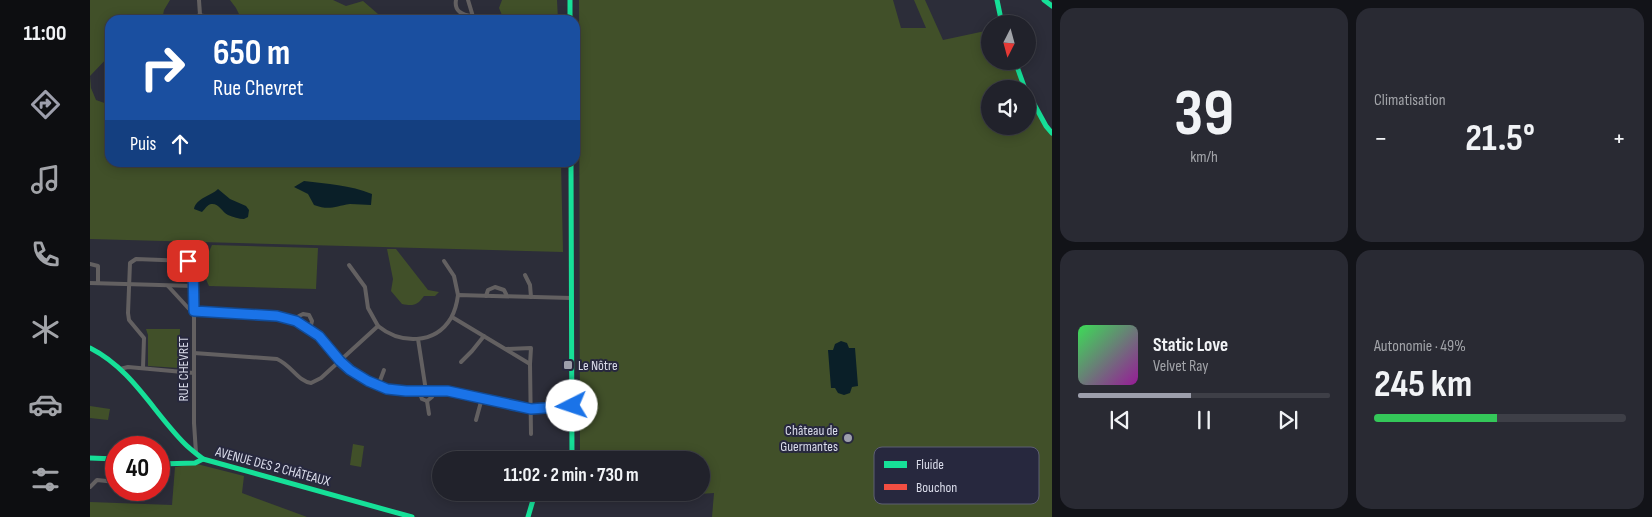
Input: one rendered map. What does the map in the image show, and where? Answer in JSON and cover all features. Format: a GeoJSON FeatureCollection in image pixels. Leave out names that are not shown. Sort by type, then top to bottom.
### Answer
{"type":"FeatureCollection","features":[{"type":"Feature","properties":{"kind":"main road"},"geometry":{"type":"LineString","coordinates":[[570,0],[570,15]]}},
{"type":"Feature","properties":{"kind":"main road"},"geometry":{"type":"LineString","coordinates":[[997,0],[1000,15]]}},
{"type":"Feature","properties":{"kind":"main road"},"geometry":{"type":"LineString","coordinates":[[1036,108],[1052,133]]}},
{"type":"Feature","properties":{"kind":"main road"},"geometry":{"type":"LineString","coordinates":[[571,167],[572,451]]}},
{"type":"Feature","properties":{"kind":"main road"},"geometry":{"type":"LineString","coordinates":[[194,311],[277,316],[296,321],[319,336],[340,361],[357,376],[378,386],[419,392],[448,391],[531,409],[572,406]]}},
{"type":"Feature","properties":{"kind":"main road","name":"AVENUE DES 2 CHÂTEAUX"},"geometry":{"type":"LineString","coordinates":[[91,349],[120,369],[183,443],[203,459],[412,517]]}},
{"type":"Feature","properties":{"kind":"main road"},"geometry":{"type":"LineString","coordinates":[[90,458],[105,459]]}},
{"type":"Feature","properties":{"kind":"main road"},"geometry":{"type":"LineString","coordinates":[[170,464],[195,463],[203,459]]}},
{"type":"Feature","properties":{"kind":"main road"},"geometry":{"type":"LineString","coordinates":[[528,517],[532,501]]}},
{"type":"Feature","properties":{"kind":"street"},"geometry":{"type":"LineString","coordinates":[[199,0],[200,15]]}},
{"type":"Feature","properties":{"kind":"street"},"geometry":{"type":"LineString","coordinates":[[456,0],[458,11],[465,15]]}},
{"type":"Feature","properties":{"kind":"street"},"geometry":{"type":"LineString","coordinates":[[468,0],[472,15]]}},
{"type":"Feature","properties":{"kind":"street","name":"RUE CHEVRET"},"geometry":{"type":"LineString","coordinates":[[128,284],[130,263],[136,259],[188,261],[193,267],[196,453]]}},
{"type":"Feature","properties":{"kind":"street"},"geometry":{"type":"LineString","coordinates":[[349,265],[365,287],[368,308],[378,326],[396,336],[418,340],[438,331],[452,318],[458,295],[454,276],[444,261]]}},
{"type":"Feature","properties":{"kind":"street"},"geometry":{"type":"LineString","coordinates":[[90,264],[98,266],[98,284]]}},
{"type":"Feature","properties":{"kind":"street"},"geometry":{"type":"LineString","coordinates":[[525,275],[530,285],[531,297]]}},
{"type":"Feature","properties":{"kind":"street"},"geometry":{"type":"LineString","coordinates":[[90,283],[194,286]]}},
{"type":"Feature","properties":{"kind":"street"},"geometry":{"type":"LineString","coordinates":[[128,284],[129,320],[144,338],[143,368]]}},
{"type":"Feature","properties":{"kind":"street"},"geometry":{"type":"LineString","coordinates":[[168,286],[190,310],[194,311]]}},
{"type":"Feature","properties":{"kind":"street"},"geometry":{"type":"LineString","coordinates":[[486,296],[488,290],[495,287],[504,290],[507,296]]}},
{"type":"Feature","properties":{"kind":"street"},"geometry":{"type":"LineString","coordinates":[[458,295],[571,298]]}},
{"type":"Feature","properties":{"kind":"street"},"geometry":{"type":"LineString","coordinates":[[296,321],[303,314],[309,315],[312,321],[310,329]]}},
{"type":"Feature","properties":{"kind":"street"},"geometry":{"type":"LineString","coordinates":[[452,318],[530,364]]}},
{"type":"Feature","properties":{"kind":"street"},"geometry":{"type":"LineString","coordinates":[[194,353],[276,358],[287,364],[300,378],[308,383],[316,382],[378,326]]}},
{"type":"Feature","properties":{"kind":"street"},"geometry":{"type":"LineString","coordinates":[[461,362],[484,336]]}},
{"type":"Feature","properties":{"kind":"street"},"geometry":{"type":"LineString","coordinates":[[418,340],[426,391]]}},
{"type":"Feature","properties":{"kind":"street"},"geometry":{"type":"LineString","coordinates":[[506,349],[531,348],[531,434]]}},
{"type":"Feature","properties":{"kind":"street"},"geometry":{"type":"LineString","coordinates":[[120,369],[128,367],[194,373]]}},
{"type":"Feature","properties":{"kind":"street"},"geometry":{"type":"LineString","coordinates":[[378,386],[384,370]]}},
{"type":"Feature","properties":{"kind":"street"},"geometry":{"type":"LineString","coordinates":[[427,401],[432,398],[433,391]]}},
{"type":"Feature","properties":{"kind":"street"},"geometry":{"type":"LineString","coordinates":[[419,392],[422,399],[427,401]]}},
{"type":"Feature","properties":{"kind":"street"},"geometry":{"type":"LineString","coordinates":[[476,420],[482,398]]}},
{"type":"Feature","properties":{"kind":"street"},"geometry":{"type":"LineString","coordinates":[[427,401],[429,414]]}},
{"type":"Feature","properties":{"kind":"street"},"geometry":{"type":"LineString","coordinates":[[90,487],[97,480],[105,481]]}},
{"type":"Feature","properties":{"kind":"green space"},"geometry":{"type":"Polygon","coordinates":[[[90,0],[170,0],[163,15],[105,15],[105,60],[90,76],[90,0]]]}},
{"type":"Feature","properties":{"kind":"green space"},"geometry":{"type":"Polygon","coordinates":[[[230,0],[333,0],[346,6],[363,1],[381,15],[240,15],[230,0]]]}},
{"type":"Feature","properties":{"kind":"green space"},"geometry":{"type":"Polygon","coordinates":[[[502,0],[557,0],[558,15],[502,15],[499,8],[502,0]]]}},
{"type":"Feature","properties":{"kind":"green space"},"geometry":{"type":"Polygon","coordinates":[[[579,0],[893,0],[901,28],[926,28],[914,0],[925,0],[943,40],[981,32],[981,70],[1016,70],[1020,80],[981,80],[981,135],[1036,135],[1036,108],[1052,133],[1052,517],[712,517],[714,493],[710,493],[710,451],[580,451],[579,0]]]}},
{"type":"Feature","properties":{"kind":"green space"},"geometry":{"type":"Polygon","coordinates":[[[90,76],[91,88],[96,100],[105,103],[105,167],[561,167],[563,252],[90,239],[90,76]]]}},
{"type":"Feature","properties":{"kind":"green space"},"geometry":{"type":"Polygon","coordinates":[[[212,245],[318,248],[316,289],[209,286],[204,265],[212,245]]]}},
{"type":"Feature","properties":{"kind":"green space"},"geometry":{"type":"Polygon","coordinates":[[[387,249],[396,249],[428,290],[439,292],[435,296],[424,296],[419,302],[414,304],[402,304],[391,291],[393,279],[387,249]]]}},
{"type":"Feature","properties":{"kind":"green space"},"geometry":{"type":"Polygon","coordinates":[[[146,329],[180,329],[179,368],[148,366],[148,335],[146,329]]]}},
{"type":"Feature","properties":{"kind":"green space"},"geometry":{"type":"Polygon","coordinates":[[[90,406],[110,409],[108,420],[90,418],[90,406]]]}},
{"type":"Feature","properties":{"kind":"green space"},"geometry":{"type":"Polygon","coordinates":[[[353,444],[364,446],[361,467],[350,465],[353,444]]]}},
{"type":"Feature","properties":{"kind":"green space"},"geometry":{"type":"Polygon","coordinates":[[[197,464],[244,476],[242,493],[307,517],[90,517],[90,502],[172,505],[175,467],[197,464]]]}},
{"type":"Feature","properties":{"kind":"water"},"geometry":{"type":"Polygon","coordinates":[[[304,181],[338,185],[364,191],[372,194],[371,205],[350,204],[328,208],[314,205],[308,194],[294,187],[304,181]]]}},
{"type":"Feature","properties":{"kind":"water"},"geometry":{"type":"Polygon","coordinates":[[[218,189],[230,199],[246,206],[249,210],[248,217],[242,219],[230,216],[214,204],[208,205],[202,212],[194,209],[198,202],[218,189]]]}},
{"type":"Feature","properties":{"kind":"water"},"geometry":{"type":"Polygon","coordinates":[[[841,341],[847,343],[849,348],[855,348],[858,386],[852,387],[850,393],[844,395],[838,393],[835,388],[831,388],[828,350],[833,350],[835,344],[841,341]]]}},
{"type":"Feature","properties":{"kind":"traffic: fast"},"geometry":{"type":"LineString","coordinates":[[570,0],[570,15]]}},
{"type":"Feature","properties":{"kind":"traffic: fast"},"geometry":{"type":"LineString","coordinates":[[997,0],[1000,15]]}},
{"type":"Feature","properties":{"kind":"traffic: fast"},"geometry":{"type":"LineString","coordinates":[[1044,0],[1052,6]]}},
{"type":"Feature","properties":{"kind":"traffic: fast"},"geometry":{"type":"LineString","coordinates":[[1018,70],[1022,80]]}},
{"type":"Feature","properties":{"kind":"traffic: fast"},"geometry":{"type":"LineString","coordinates":[[1036,108],[1052,133]]}},
{"type":"Feature","properties":{"kind":"traffic: fast"},"geometry":{"type":"LineString","coordinates":[[571,167],[572,451]]}},
{"type":"Feature","properties":{"kind":"traffic: fast"},"geometry":{"type":"LineString","coordinates":[[321,338],[350,371],[387,389],[448,391],[531,409],[572,406]]}},
{"type":"Feature","properties":{"kind":"traffic: fast"},"geometry":{"type":"LineString","coordinates":[[90,348],[118,367],[173,432],[203,459],[412,517]]}},
{"type":"Feature","properties":{"kind":"traffic: fast"},"geometry":{"type":"LineString","coordinates":[[90,458],[105,459]]}},
{"type":"Feature","properties":{"kind":"traffic: fast"},"geometry":{"type":"LineString","coordinates":[[170,464],[195,463],[203,459]]}},
{"type":"Feature","properties":{"kind":"traffic: fast"},"geometry":{"type":"LineString","coordinates":[[528,517],[533,501]]}},
{"type":"Feature","properties":{"kind":"traffic: jam"},"geometry":{"type":"LineString","coordinates":[[194,311],[261,314],[278,317],[294,321],[309,328],[321,338]]}},
{"type":"Feature","properties":{"kind":"place","name":"Le Nôtre"},"geometry":{"type":"Point","coordinates":[568,365]}},
{"type":"Feature","properties":{"kind":"place","name":"Château de Guermantes"},"geometry":{"type":"Point","coordinates":[848,438]}},
{"type":"Feature","properties":{"kind":"route"},"geometry":{"type":"LineString","coordinates":[[188,261],[193,267],[194,311],[277,316],[296,321],[319,336],[340,361],[357,376],[378,386],[419,392],[460,392],[531,409],[572,406]]}}]}
